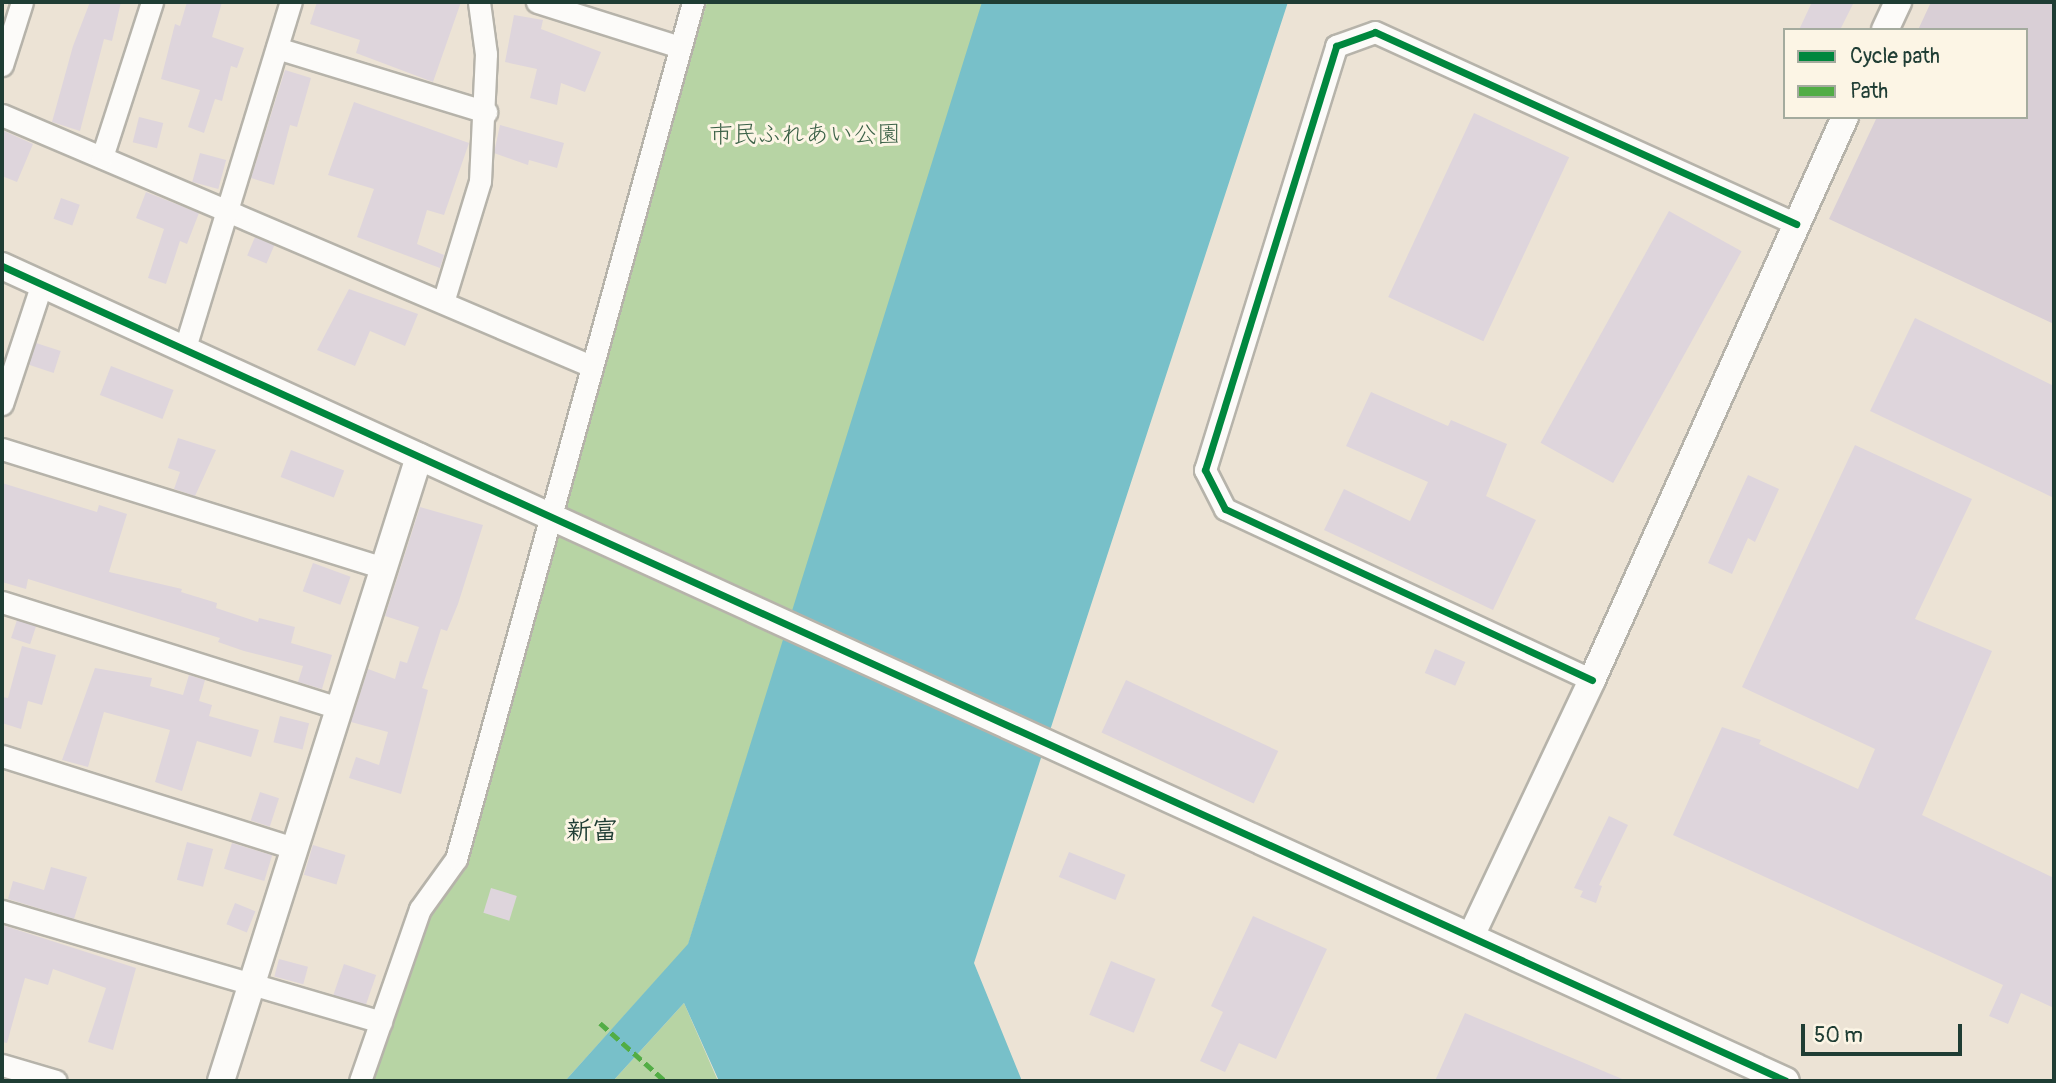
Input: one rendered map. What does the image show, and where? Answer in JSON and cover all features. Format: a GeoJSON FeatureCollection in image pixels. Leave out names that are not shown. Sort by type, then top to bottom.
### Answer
{"type":"FeatureCollection","features":[{"type":"Feature","properties":{"kind":"street"},"geometry":{"type":"LineString","coordinates":[[2,65],[22,2]]}},
{"type":"Feature","properties":{"kind":"street"},"geometry":{"type":"LineString","coordinates":[[102,157],[152,2]]}},
{"type":"Feature","properties":{"kind":"street"},"geometry":{"type":"LineString","coordinates":[[184,351],[291,2]]}},
{"type":"Feature","properties":{"kind":"street"},"geometry":{"type":"LineString","coordinates":[[444,299],[480,181],[486,112],[486,54],[479,2]]}},
{"type":"Feature","properties":{"kind":"street"},"geometry":{"type":"LineString","coordinates":[[537,2],[680,47]]}},
{"type":"Feature","properties":{"kind":"street"},"geometry":{"type":"LineString","coordinates":[[360,1081],[420,909],[456,859],[693,2]]}},
{"type":"Feature","properties":{"kind":"street"},"geometry":{"type":"LineString","coordinates":[[1886,28],[1898,2]]}},
{"type":"Feature","properties":{"kind":"street"},"geometry":{"type":"LineString","coordinates":[[1592,680],[1224,509],[1205,470],[1336,46],[1376,32],[1796,224]]}},
{"type":"Feature","properties":{"kind":"street"},"geometry":{"type":"LineString","coordinates":[[277,48],[486,112]]}},
{"type":"Feature","properties":{"kind":"street"},"geometry":{"type":"LineString","coordinates":[[2,115],[444,299],[591,366]]}},
{"type":"Feature","properties":{"kind":"street"},"geometry":{"type":"LineString","coordinates":[[1472,934],[1592,680],[1844,119]]}},
{"type":"Feature","properties":{"kind":"street"},"geometry":{"type":"LineString","coordinates":[[2,266],[184,351],[763,610],[1083,760],[1472,934],[1786,1081]]}},
{"type":"Feature","properties":{"kind":"street"},"geometry":{"type":"LineString","coordinates":[[2,404],[43,283]]}},
{"type":"Feature","properties":{"kind":"street"},"geometry":{"type":"LineString","coordinates":[[2,449],[383,568]]}},
{"type":"Feature","properties":{"kind":"street"},"geometry":{"type":"LineString","coordinates":[[221,1081],[419,457]]}},
{"type":"Feature","properties":{"kind":"street"},"geometry":{"type":"LineString","coordinates":[[2,602],[338,708]]}},
{"type":"Feature","properties":{"kind":"street"},"geometry":{"type":"LineString","coordinates":[[2,756],[294,848]]}},
{"type":"Feature","properties":{"kind":"street"},"geometry":{"type":"LineString","coordinates":[[2,911],[249,987],[381,1022]]}},
{"type":"Feature","properties":{"kind":"street"},"geometry":{"type":"LineString","coordinates":[[2,1065],[56,1081]]}},
{"type":"Feature","properties":{"kind":"shaded area"},"geometry":{"type":"Polygon","coordinates":[[[1931,2],[2054,2],[2054,324],[1829,219],[1876,119],[2028,119],[2028,28],[1919,28],[1931,2]]]}},
{"type":"Feature","properties":{"kind":"green space","name":"市民ふれあい公園"},"geometry":{"type":"Polygon","coordinates":[[[707,2],[984,2],[688,945],[565,1081],[369,1081],[426,912],[460,860],[707,2]]]}},
{"type":"Feature","properties":{"kind":"green space"},"geometry":{"type":"Polygon","coordinates":[[[684,1003],[718,1081],[613,1081],[684,1003]]]}},
{"type":"Feature","properties":{"kind":"water"},"geometry":{"type":"Polygon","coordinates":[[[982,2],[1288,2],[974,963],[1022,1081],[719,1081],[684,1003],[613,1081],[565,1081],[688,944],[982,2]]]}},
{"type":"Feature","properties":{"kind":"building"},"geometry":{"type":"Polygon","coordinates":[[[90,2],[121,2],[112,41],[104,39],[80,131],[52,122],[73,46],[90,2]]]}},
{"type":"Feature","properties":{"kind":"building"},"geometry":{"type":"Polygon","coordinates":[[[187,2],[222,2],[212,37],[244,48],[237,68],[231,66],[222,101],[215,99],[204,133],[188,127],[200,90],[161,79],[175,24],[180,26],[187,2]]]}},
{"type":"Feature","properties":{"kind":"building"},"geometry":{"type":"Polygon","coordinates":[[[317,2],[461,2],[433,82],[356,53],[360,40],[310,24],[317,2]]]}},
{"type":"Feature","properties":{"kind":"building"},"geometry":{"type":"Polygon","coordinates":[[[1812,2],[1854,2],[1841,28],[1800,28],[1812,2]]]}},
{"type":"Feature","properties":{"kind":"building"},"geometry":{"type":"Polygon","coordinates":[[[514,15],[543,20],[541,29],[601,52],[585,92],[561,83],[557,105],[530,98],[537,69],[505,62],[514,15]]]}},
{"type":"Feature","properties":{"kind":"building"},"geometry":{"type":"Polygon","coordinates":[[[285,70],[311,78],[297,127],[290,125],[274,185],[251,178],[285,70]]]}},
{"type":"Feature","properties":{"kind":"building"},"geometry":{"type":"Polygon","coordinates":[[[354,102],[469,143],[444,215],[427,210],[417,244],[444,255],[440,268],[357,237],[374,189],[328,175],[354,102]]]}},
{"type":"Feature","properties":{"kind":"building"},"geometry":{"type":"Polygon","coordinates":[[[1474,113],[1569,157],[1483,341],[1388,297],[1474,113]]]}},
{"type":"Feature","properties":{"kind":"building"},"geometry":{"type":"Polygon","coordinates":[[[139,117],[163,123],[157,148],[133,142],[139,117]]]}},
{"type":"Feature","properties":{"kind":"building"},"geometry":{"type":"Polygon","coordinates":[[[500,125],[564,143],[557,168],[529,160],[528,165],[494,153],[500,125]]]}},
{"type":"Feature","properties":{"kind":"building"},"geometry":{"type":"Polygon","coordinates":[[[2,130],[33,144],[17,182],[2,176],[2,130]]]}},
{"type":"Feature","properties":{"kind":"building"},"geometry":{"type":"Polygon","coordinates":[[[200,153],[226,160],[218,189],[192,182],[200,153]]]}},
{"type":"Feature","properties":{"kind":"building"},"geometry":{"type":"Polygon","coordinates":[[[146,192],[199,213],[187,244],[180,241],[166,284],[148,278],[164,229],[136,218],[146,192]]]}},
{"type":"Feature","properties":{"kind":"building"},"geometry":{"type":"Polygon","coordinates":[[[61,198],[80,205],[72,226],[53,219],[61,198]]]}},
{"type":"Feature","properties":{"kind":"building"},"geometry":{"type":"Polygon","coordinates":[[[1669,211],[1742,251],[1613,483],[1541,443],[1669,211]]]}},
{"type":"Feature","properties":{"kind":"building"},"geometry":{"type":"Polygon","coordinates":[[[255,237],[274,245],[267,264],[247,255],[255,237]]]}},
{"type":"Feature","properties":{"kind":"building"},"geometry":{"type":"Polygon","coordinates":[[[349,289],[418,314],[405,346],[370,331],[355,366],[317,350],[349,289]]]}},
{"type":"Feature","properties":{"kind":"building"},"geometry":{"type":"Polygon","coordinates":[[[1915,318],[2054,386],[2054,498],[1870,411],[1915,318]]]}},
{"type":"Feature","properties":{"kind":"building"},"geometry":{"type":"Polygon","coordinates":[[[36,343],[61,351],[54,373],[29,365],[36,343]]]}},
{"type":"Feature","properties":{"kind":"building"},"geometry":{"type":"Polygon","coordinates":[[[111,366],[174,390],[162,419],[100,395],[111,366]]]}},
{"type":"Feature","properties":{"kind":"building"},"geometry":{"type":"Polygon","coordinates":[[[1371,392],[1448,426],[1451,420],[1507,444],[1486,496],[1536,520],[1493,610],[1324,530],[1344,489],[1410,521],[1428,482],[1346,446],[1371,392]]]}},
{"type":"Feature","properties":{"kind":"building"},"geometry":{"type":"Polygon","coordinates":[[[178,438],[216,450],[195,496],[174,489],[180,472],[168,468],[178,438]]]}},
{"type":"Feature","properties":{"kind":"building"},"geometry":{"type":"Polygon","coordinates":[[[1855,445],[1972,499],[1915,619],[1992,651],[1922,815],[2054,878],[2054,1008],[2021,993],[2008,1024],[1989,1016],[2003,985],[1673,835],[1722,727],[1761,740],[1759,744],[1858,789],[1875,749],[1742,687],[1855,445]]]}},
{"type":"Feature","properties":{"kind":"building"},"geometry":{"type":"Polygon","coordinates":[[[291,450],[344,470],[334,498],[281,477],[291,450]]]}},
{"type":"Feature","properties":{"kind":"building"},"geometry":{"type":"Polygon","coordinates":[[[1748,475],[1779,489],[1755,542],[1748,538],[1732,574],[1708,563],[1748,475]]]}},
{"type":"Feature","properties":{"kind":"building"},"geometry":{"type":"Polygon","coordinates":[[[2,483],[97,512],[99,505],[127,514],[109,572],[182,589],[181,592],[217,603],[216,608],[258,622],[259,618],[295,627],[291,643],[332,655],[322,689],[298,682],[303,666],[244,651],[218,642],[220,638],[28,579],[26,589],[2,582],[2,483]]]}},
{"type":"Feature","properties":{"kind":"building"},"geometry":{"type":"Polygon","coordinates":[[[420,507],[483,525],[458,604],[447,631],[441,629],[422,688],[428,690],[401,794],[349,778],[356,757],[379,765],[388,732],[351,722],[368,669],[395,679],[400,661],[407,663],[419,627],[385,616],[420,507]]]}},
{"type":"Feature","properties":{"kind":"building"},"geometry":{"type":"Polygon","coordinates":[[[313,563],[351,577],[340,605],[303,591],[313,563]]]}},
{"type":"Feature","properties":{"kind":"building"},"geometry":{"type":"Polygon","coordinates":[[[17,620],[36,626],[30,644],[11,638],[17,620]]]}},
{"type":"Feature","properties":{"kind":"building"},"geometry":{"type":"Polygon","coordinates":[[[22,646],[56,655],[42,705],[28,701],[21,729],[2,723],[2,697],[8,698],[22,646]]]}},
{"type":"Feature","properties":{"kind":"building"},"geometry":{"type":"Polygon","coordinates":[[[1435,649],[1465,662],[1455,686],[1425,673],[1435,649]]]}},
{"type":"Feature","properties":{"kind":"building"},"geometry":{"type":"Polygon","coordinates":[[[95,668],[152,678],[150,686],[183,695],[189,675],[205,680],[199,701],[212,705],[209,716],[259,730],[251,757],[197,741],[182,791],[155,782],[170,730],[104,712],[88,767],[62,760],[95,668]]]}},
{"type":"Feature","properties":{"kind":"building"},"geometry":{"type":"Polygon","coordinates":[[[1126,680],[1278,751],[1254,804],[1101,733],[1126,680]]]}},
{"type":"Feature","properties":{"kind":"building"},"geometry":{"type":"Polygon","coordinates":[[[280,716],[309,723],[303,749],[273,742],[280,716]]]}},
{"type":"Feature","properties":{"kind":"building"},"geometry":{"type":"Polygon","coordinates":[[[260,792],[279,798],[270,827],[251,821],[260,792]]]}},
{"type":"Feature","properties":{"kind":"building"},"geometry":{"type":"Polygon","coordinates":[[[1609,816],[1628,825],[1599,885],[1602,886],[1596,903],[1580,897],[1583,891],[1574,888],[1609,816]]]}},
{"type":"Feature","properties":{"kind":"building"},"geometry":{"type":"Polygon","coordinates":[[[187,842],[213,849],[203,887],[177,880],[187,842]]]}},
{"type":"Feature","properties":{"kind":"building"},"geometry":{"type":"Polygon","coordinates":[[[232,843],[272,855],[264,881],[224,869],[232,843]]]}},
{"type":"Feature","properties":{"kind":"building"},"geometry":{"type":"Polygon","coordinates":[[[313,845],[346,855],[336,885],[304,875],[313,845]]]}},
{"type":"Feature","properties":{"kind":"building"},"geometry":{"type":"Polygon","coordinates":[[[1069,852],[1126,875],[1115,900],[1059,877],[1069,852]]]}},
{"type":"Feature","properties":{"kind":"building"},"geometry":{"type":"Polygon","coordinates":[[[51,867],[87,877],[74,919],[8,899],[13,881],[44,890],[51,867]]]}},
{"type":"Feature","properties":{"kind":"building"},"geometry":{"type":"Polygon","coordinates":[[[491,888],[517,896],[509,921],[483,913],[491,888]]]}},
{"type":"Feature","properties":{"kind":"building"},"geometry":{"type":"Polygon","coordinates":[[[235,903],[255,911],[247,933],[226,924],[235,903]]]}},
{"type":"Feature","properties":{"kind":"building"},"geometry":{"type":"Polygon","coordinates":[[[1253,916],[1327,949],[1276,1059],[1239,1043],[1225,1072],[1200,1061],[1223,1012],[1211,1006],[1253,916]]]}},
{"type":"Feature","properties":{"kind":"building"},"geometry":{"type":"Polygon","coordinates":[[[2,925],[136,968],[113,1050],[88,1042],[106,988],[53,969],[48,985],[25,978],[7,1043],[2,1042],[2,925]]]}},
{"type":"Feature","properties":{"kind":"building"},"geometry":{"type":"Polygon","coordinates":[[[279,959],[308,967],[303,984],[274,976],[279,959]]]}},
{"type":"Feature","properties":{"kind":"building"},"geometry":{"type":"Polygon","coordinates":[[[1111,961],[1156,979],[1134,1033],[1089,1015],[1111,961]]]}},
{"type":"Feature","properties":{"kind":"building"},"geometry":{"type":"Polygon","coordinates":[[[344,964],[376,975],[365,1006],[333,995],[344,964]]]}},
{"type":"Feature","properties":{"kind":"building"},"geometry":{"type":"Polygon","coordinates":[[[1465,1013],[1627,1081],[1435,1081],[1465,1013]]]}},
{"type":"Feature","properties":{"kind":"marked path"},"geometry":{"type":"LineString","coordinates":[[600,1023],[665,1081]]}},
{"type":"Feature","properties":{"kind":"cycle path"},"geometry":{"type":"LineString","coordinates":[[1592,680],[1225,509],[1205,470],[1336,46],[1375,32],[1796,224]]}},
{"type":"Feature","properties":{"kind":"cycle path"},"geometry":{"type":"LineString","coordinates":[[2,266],[1786,1081]]}},
{"type":"Feature","properties":{"kind":"district","name":"新富"},"geometry":{"type":"Point","coordinates":[592,832]}}]}
